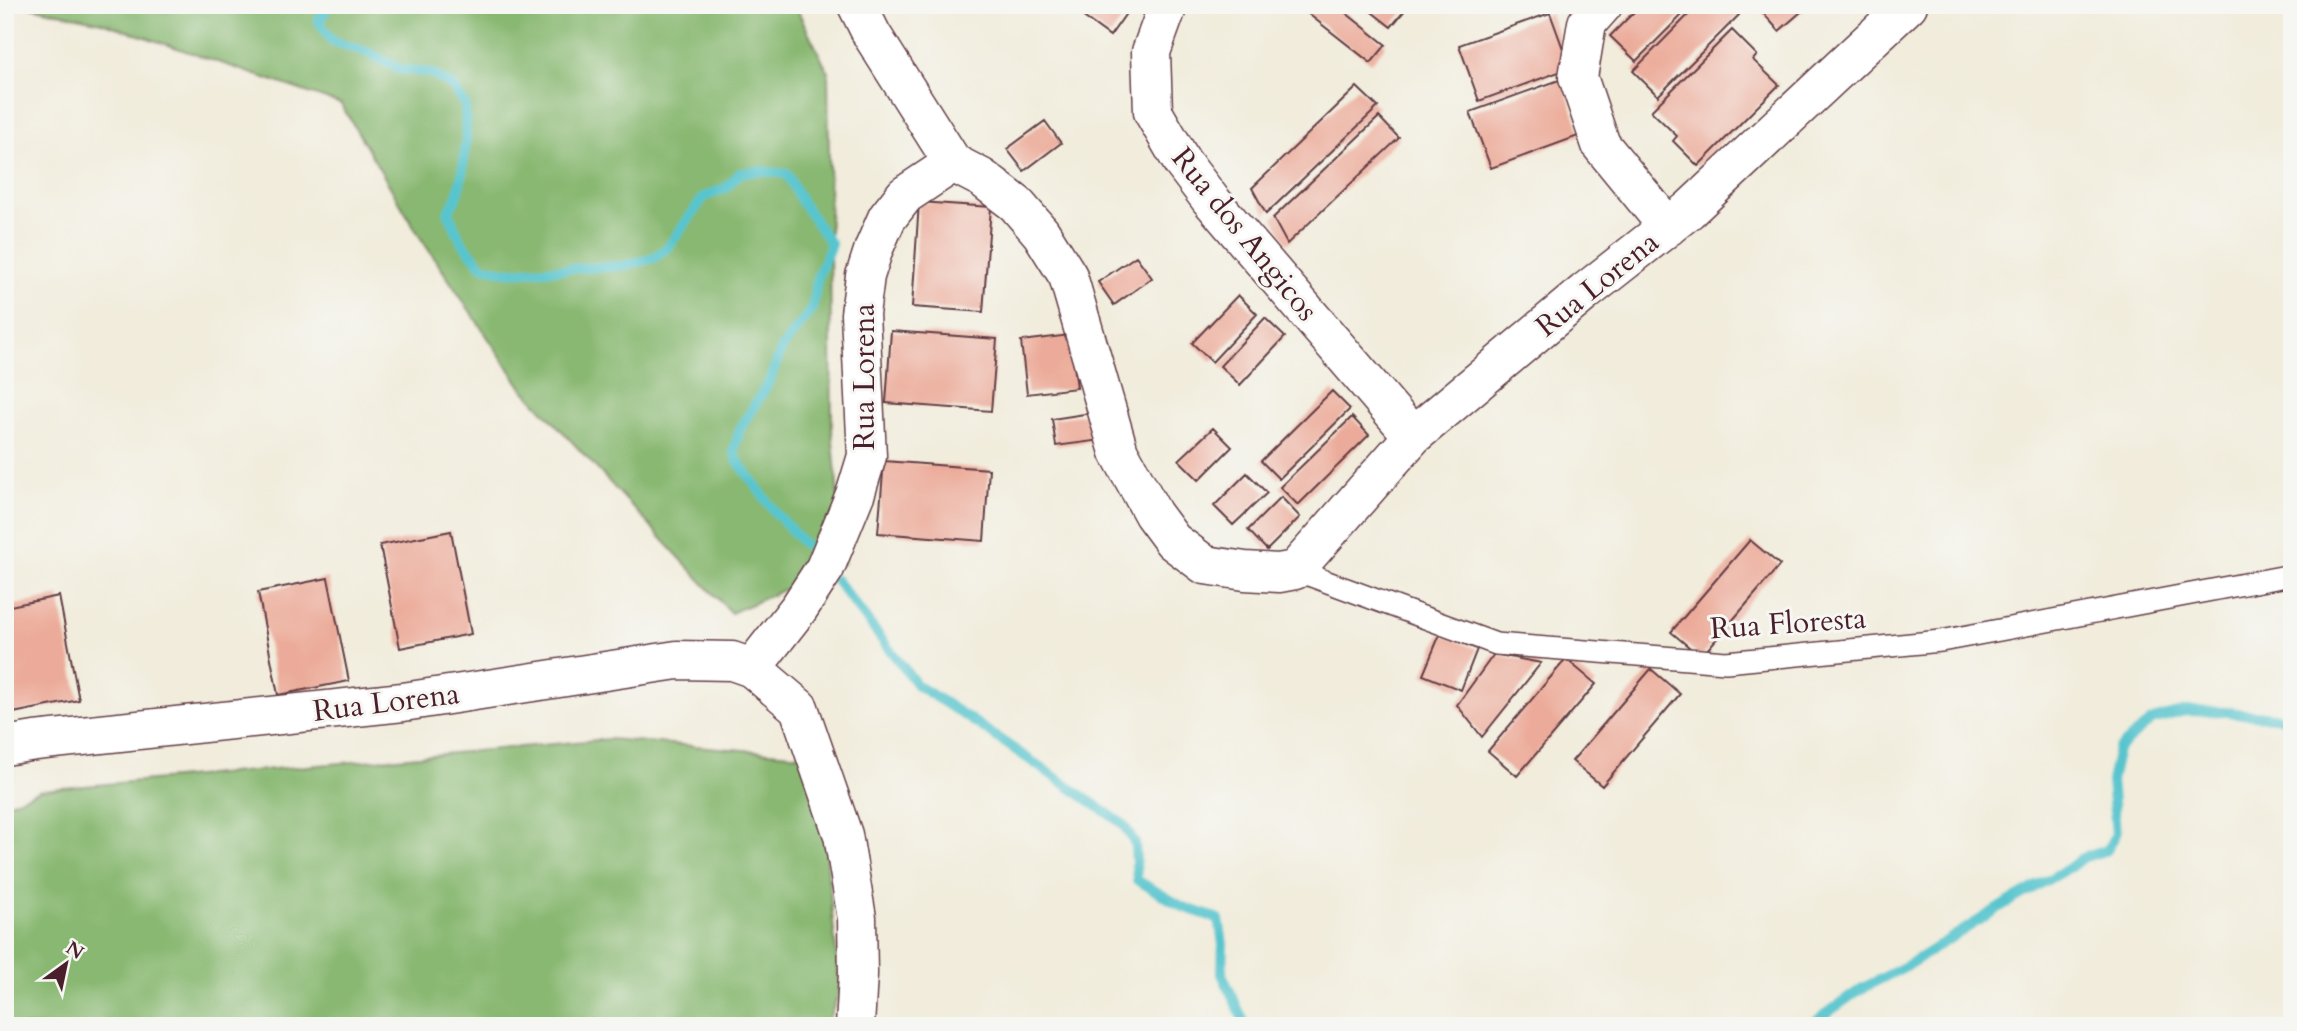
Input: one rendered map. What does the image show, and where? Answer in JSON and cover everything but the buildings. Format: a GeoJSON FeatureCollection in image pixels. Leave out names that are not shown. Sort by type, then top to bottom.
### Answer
{"type":"FeatureCollection","features":[{"type":"Feature","properties":{"kind":"street"},"geometry":{"type":"LineString","coordinates":[[857,5],[872,35],[953,163],[982,178],[1016,204],[1041,233],[1068,276],[1119,452],[1153,514],[1172,541],[1205,565],[1279,573],[1295,570]]}},
{"type":"Feature","properties":{"kind":"street","name":"Rua dos Angicos"},"geometry":{"type":"LineString","coordinates":[[1168,5],[1151,52],[1153,112],[1164,132],[1182,162],[1210,199],[1413,436]]}},
{"type":"Feature","properties":{"kind":"street"},"geometry":{"type":"LineString","coordinates":[[1602,5],[1587,23],[1578,77],[1601,145],[1668,227]]}},
{"type":"Feature","properties":{"kind":"street","name":"Rua Lorena"},"geometry":{"type":"LineString","coordinates":[[1295,570],[1413,436],[1689,210],[1908,5]]}},
{"type":"Feature","properties":{"kind":"street","name":"Rua Lorena"},"geometry":{"type":"LineString","coordinates":[[5,746],[403,702],[677,660],[732,661],[751,668],[799,608],[825,568],[856,492],[867,456],[860,314],[864,276],[874,248],[887,218],[905,195],[953,163]]}},
{"type":"Feature","properties":{"kind":"street"},"geometry":{"type":"LineString","coordinates":[[751,668],[799,708],[844,835],[857,918],[855,1026]]}},
{"type":"Feature","properties":{"kind":"lane","name":"Rua Floresta"},"geometry":{"type":"LineString","coordinates":[[1295,570],[1496,644],[1726,662],[1941,640],[2292,575]]}},
{"type":"Feature","properties":{"kind":"green space"},"geometry":{"type":"Polygon","coordinates":[[[21,5],[795,5],[828,72],[832,430],[844,563],[731,613],[522,388],[420,237],[341,104],[101,22],[21,5]]]}},
{"type":"Feature","properties":{"kind":"green space"},"geometry":{"type":"Polygon","coordinates":[[[609,739],[816,756],[840,990],[826,1026],[5,1026],[5,805],[40,790],[609,739]]]}},
{"type":"Feature","properties":{"kind":"waterway"},"geometry":{"type":"LineString","coordinates":[[319,5],[325,13],[318,20],[332,41],[367,52],[399,69],[431,73],[452,86],[465,105],[466,139],[462,176],[456,199],[448,212],[461,241],[482,266],[506,272],[622,266],[654,258],[668,247],[704,197],[726,188],[740,173],[760,171],[787,174],[801,201],[831,244],[818,276],[812,309],[782,348],[769,382],[740,429],[734,450],[737,460],[775,512],[804,544]]}},
{"type":"Feature","properties":{"kind":"waterway"},"geometry":{"type":"LineString","coordinates":[[836,580],[917,685],[1123,824],[1135,843],[1137,880],[1183,907],[1219,919],[1223,944],[1222,974],[1246,1026]]}},
{"type":"Feature","properties":{"kind":"waterway"},"geometry":{"type":"LineString","coordinates":[[1809,1026],[1861,989],[1908,965],[2082,858],[2107,850],[2116,834],[2111,781],[2118,749],[2152,720],[2185,711],[2227,712],[2292,719]]}}]}
